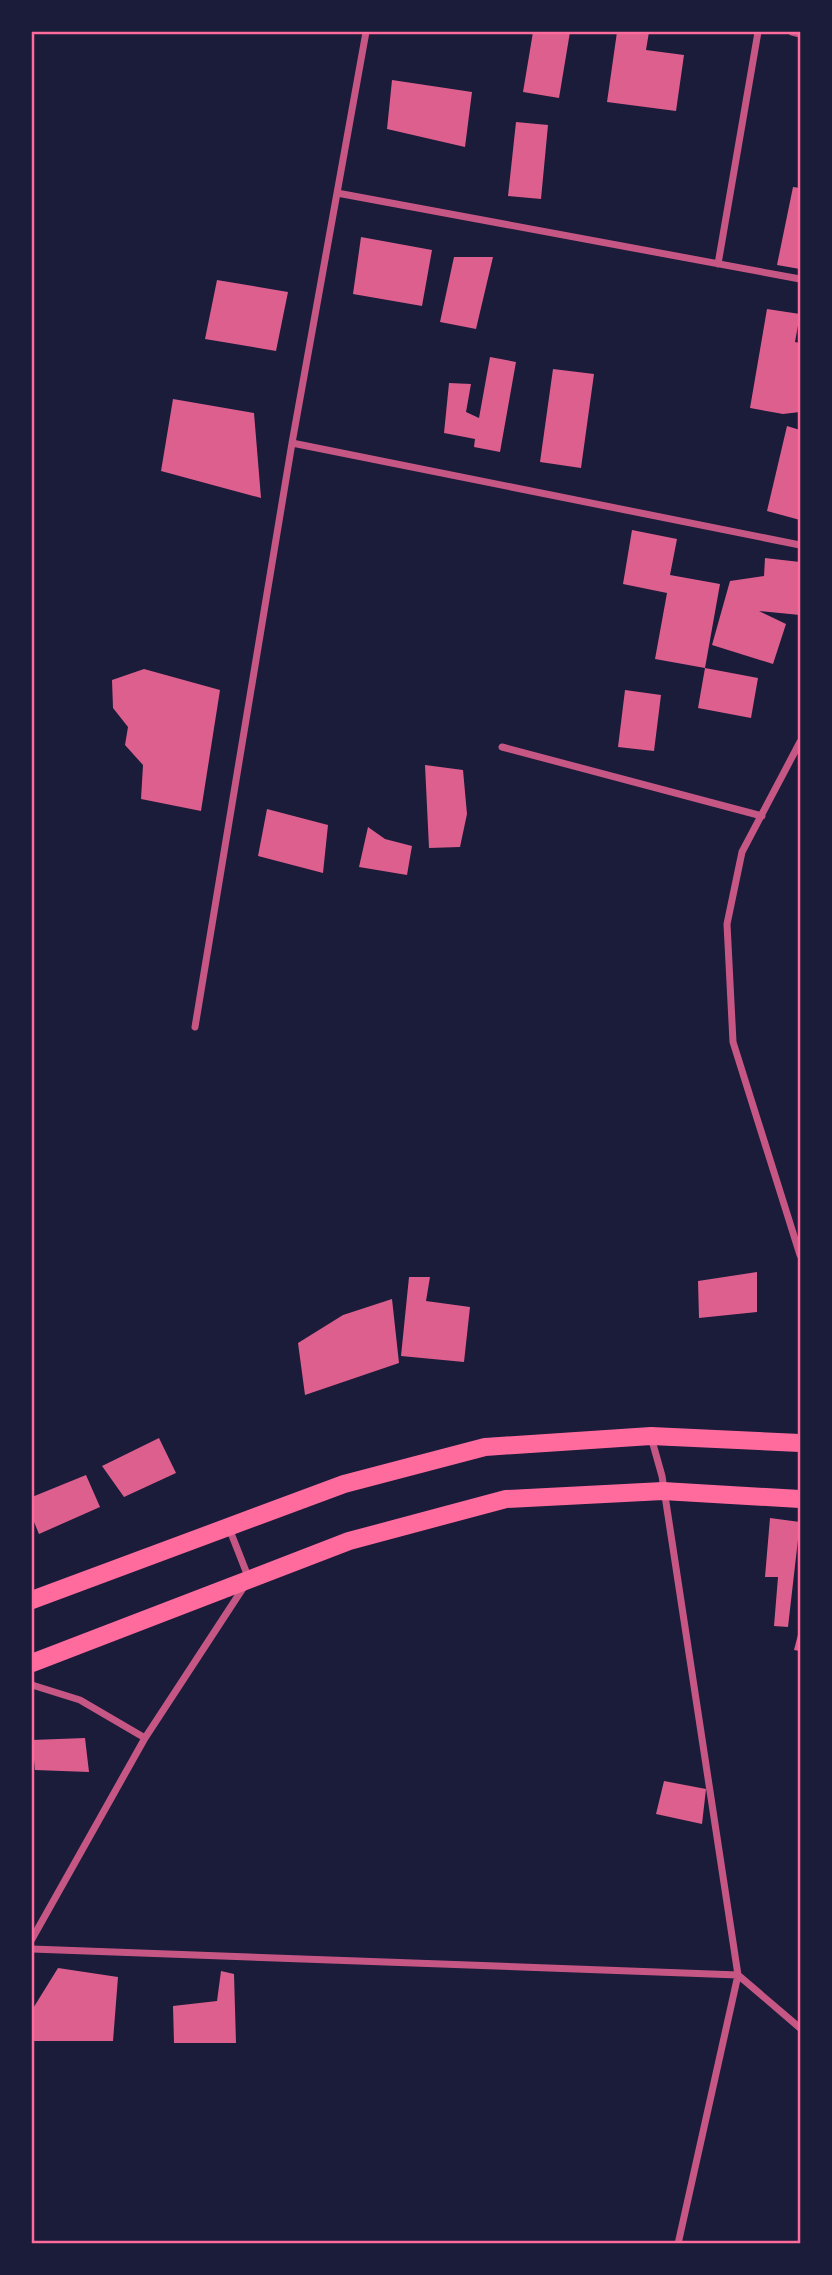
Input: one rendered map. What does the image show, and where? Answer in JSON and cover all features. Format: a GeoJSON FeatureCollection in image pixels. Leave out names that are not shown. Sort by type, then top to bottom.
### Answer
{"type":"FeatureCollection","features":[{"type":"Feature","properties":{"kind":"main road"},"geometry":{"type":"LineString","coordinates":[[32,1600],[344,1484],[485,1447],[651,1436],[800,1443]]}},
{"type":"Feature","properties":{"kind":"main road"},"geometry":{"type":"LineString","coordinates":[[32,1663],[349,1541],[506,1499],[663,1491],[800,1499]]}},
{"type":"Feature","properties":{"kind":"street"},"geometry":{"type":"LineString","coordinates":[[195,1027],[292,443],[366,32]]}},
{"type":"Feature","properties":{"kind":"street"},"geometry":{"type":"LineString","coordinates":[[718,264],[758,32]]}},
{"type":"Feature","properties":{"kind":"street"},"geometry":{"type":"LineString","coordinates":[[792,32],[800,34]]}},
{"type":"Feature","properties":{"kind":"street"},"geometry":{"type":"LineString","coordinates":[[337,193],[800,279]]}},
{"type":"Feature","properties":{"kind":"street"},"geometry":{"type":"LineString","coordinates":[[292,443],[800,545]]}},
{"type":"Feature","properties":{"kind":"street"},"geometry":{"type":"LineString","coordinates":[[800,742],[743,852],[727,924],[733,1042],[798,1238],[800,1255]]}},
{"type":"Feature","properties":{"kind":"street"},"geometry":{"type":"LineString","coordinates":[[502,747],[762,816]]}},
{"type":"Feature","properties":{"kind":"street"},"geometry":{"type":"LineString","coordinates":[[651,1436],[663,1491],[738,1975],[678,2244]]}},
{"type":"Feature","properties":{"kind":"street"},"geometry":{"type":"LineString","coordinates":[[32,1939],[145,1738],[249,1579],[229,1527]]}},
{"type":"Feature","properties":{"kind":"street"},"geometry":{"type":"LineString","coordinates":[[32,1685],[79,1700],[145,1738]]}},
{"type":"Feature","properties":{"kind":"street"},"geometry":{"type":"LineString","coordinates":[[32,1949],[738,1975],[800,2028]]}},
{"type":"Feature","properties":{"kind":"building"},"geometry":{"type":"Polygon","coordinates":[[[533,32],[570,32],[559,98],[523,92],[533,32]]]}},
{"type":"Feature","properties":{"kind":"building"},"geometry":{"type":"Polygon","coordinates":[[[617,32],[649,32],[646,50],[684,55],[676,111],[607,102],[617,32]]]}},
{"type":"Feature","properties":{"kind":"building"},"geometry":{"type":"Polygon","coordinates":[[[392,80],[472,92],[465,147],[387,129],[392,80]]]}},
{"type":"Feature","properties":{"kind":"building"},"geometry":{"type":"Polygon","coordinates":[[[516,122],[548,125],[541,199],[508,196],[516,122]]]}},
{"type":"Feature","properties":{"kind":"building"},"geometry":{"type":"Polygon","coordinates":[[[793,187],[800,188],[800,269],[777,265],[793,187]]]}},
{"type":"Feature","properties":{"kind":"building"},"geometry":{"type":"Polygon","coordinates":[[[361,237],[432,250],[422,306],[353,294],[361,237]]]}},
{"type":"Feature","properties":{"kind":"building"},"geometry":{"type":"Polygon","coordinates":[[[454,257],[493,257],[476,329],[440,322],[454,257]]]}},
{"type":"Feature","properties":{"kind":"building"},"geometry":{"type":"Polygon","coordinates":[[[217,280],[288,292],[276,351],[205,339],[217,280]]]}},
{"type":"Feature","properties":{"kind":"building"},"geometry":{"type":"Polygon","coordinates":[[[767,309],[800,314],[795,342],[800,343],[800,412],[783,414],[750,408],[767,309]]]}},
{"type":"Feature","properties":{"kind":"building"},"geometry":{"type":"Polygon","coordinates":[[[490,357],[516,362],[500,452],[474,447],[475,439],[444,433],[449,383],[471,384],[466,412],[479,418],[490,357]]]}},
{"type":"Feature","properties":{"kind":"building"},"geometry":{"type":"Polygon","coordinates":[[[553,369],[594,374],[581,468],[540,462],[553,369]]]}},
{"type":"Feature","properties":{"kind":"building"},"geometry":{"type":"Polygon","coordinates":[[[173,399],[254,413],[261,498],[161,471],[173,399]]]}},
{"type":"Feature","properties":{"kind":"building"},"geometry":{"type":"Polygon","coordinates":[[[787,426],[800,430],[800,520],[767,511],[787,426]]]}},
{"type":"Feature","properties":{"kind":"building"},"geometry":{"type":"Polygon","coordinates":[[[632,530],[677,539],[670,575],[720,584],[705,668],[655,659],[667,593],[623,584],[632,530]]]}},
{"type":"Feature","properties":{"kind":"building"},"geometry":{"type":"Polygon","coordinates":[[[765,558],[800,562],[800,615],[759,611],[786,624],[773,664],[712,645],[730,581],[764,576],[765,558]]]}},
{"type":"Feature","properties":{"kind":"building"},"geometry":{"type":"Polygon","coordinates":[[[705,668],[758,678],[751,718],[698,708],[705,668]]]}},
{"type":"Feature","properties":{"kind":"building"},"geometry":{"type":"Polygon","coordinates":[[[144,669],[220,690],[201,811],[141,799],[143,765],[125,745],[128,727],[113,708],[112,680],[144,669]]]}},
{"type":"Feature","properties":{"kind":"building"},"geometry":{"type":"Polygon","coordinates":[[[625,690],[661,695],[654,751],[618,747],[625,690]]]}},
{"type":"Feature","properties":{"kind":"building"},"geometry":{"type":"Polygon","coordinates":[[[425,765],[463,770],[467,814],[460,847],[429,848],[425,765]]]}},
{"type":"Feature","properties":{"kind":"building"},"geometry":{"type":"Polygon","coordinates":[[[267,809],[328,825],[323,873],[258,856],[267,809]]]}},
{"type":"Feature","properties":{"kind":"building"},"geometry":{"type":"Polygon","coordinates":[[[368,827],[385,839],[412,846],[407,875],[359,867],[368,827]]]}},
{"type":"Feature","properties":{"kind":"building"},"geometry":{"type":"Polygon","coordinates":[[[757,1272],[757,1312],[699,1318],[698,1281],[757,1272]]]}},
{"type":"Feature","properties":{"kind":"building"},"geometry":{"type":"Polygon","coordinates":[[[409,1277],[430,1277],[426,1301],[470,1307],[464,1362],[401,1356],[409,1277]]]}},
{"type":"Feature","properties":{"kind":"building"},"geometry":{"type":"Polygon","coordinates":[[[392,1299],[399,1363],[305,1395],[298,1343],[343,1315],[392,1299]]]}},
{"type":"Feature","properties":{"kind":"building"},"geometry":{"type":"Polygon","coordinates":[[[159,1438],[176,1473],[124,1497],[102,1466],[159,1438]]]}},
{"type":"Feature","properties":{"kind":"building"},"geometry":{"type":"Polygon","coordinates":[[[86,1475],[100,1507],[39,1534],[32,1517],[32,1497],[86,1475]]]}},
{"type":"Feature","properties":{"kind":"building"},"geometry":{"type":"Polygon","coordinates":[[[770,1518],[800,1522],[788,1627],[774,1626],[778,1577],[765,1577],[770,1518]]]}},
{"type":"Feature","properties":{"kind":"building"},"geometry":{"type":"Polygon","coordinates":[[[800,1627],[800,1651],[794,1650],[800,1627]]]}},
{"type":"Feature","properties":{"kind":"building"},"geometry":{"type":"Polygon","coordinates":[[[85,1738],[89,1772],[35,1770],[32,1740],[85,1738]]]}},
{"type":"Feature","properties":{"kind":"building"},"geometry":{"type":"Polygon","coordinates":[[[664,1781],[706,1789],[702,1824],[656,1814],[664,1781]]]}},
{"type":"Feature","properties":{"kind":"building"},"geometry":{"type":"Polygon","coordinates":[[[58,1968],[118,1977],[113,2041],[32,2041],[32,2010],[58,1968]]]}},
{"type":"Feature","properties":{"kind":"building"},"geometry":{"type":"Polygon","coordinates":[[[221,1971],[234,1974],[236,2043],[174,2043],[173,2006],[217,2001],[221,1971]]]}}]}
